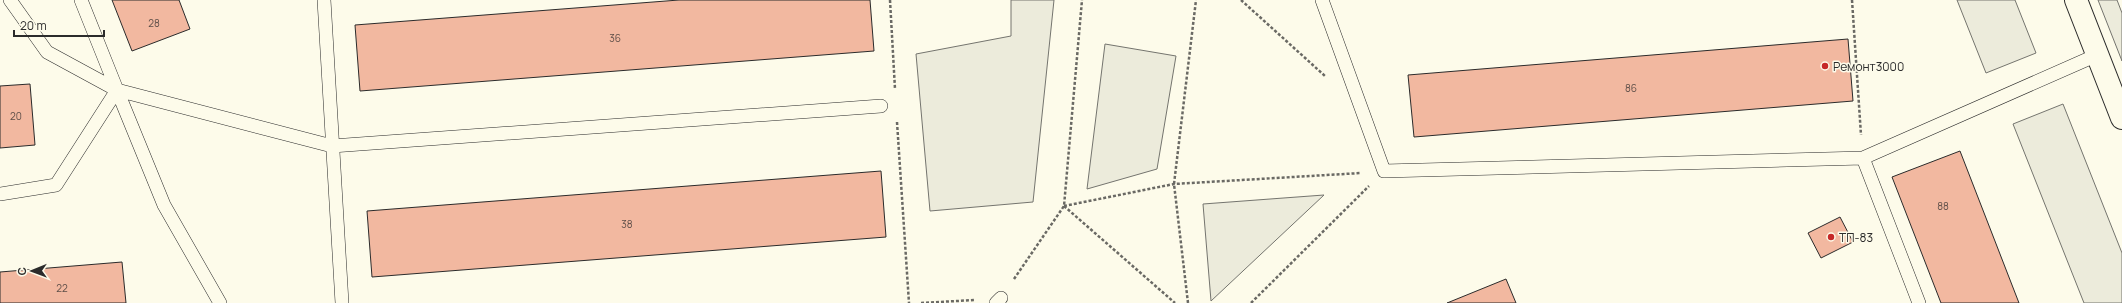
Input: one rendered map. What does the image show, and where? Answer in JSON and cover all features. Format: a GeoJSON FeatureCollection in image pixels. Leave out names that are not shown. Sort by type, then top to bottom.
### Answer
{"type":"FeatureCollection","features":[{"type":"Feature","properties":{"kind":"main road"},"geometry":{"type":"LineString","coordinates":[[2076,0],[2122,118]]}},
{"type":"Feature","properties":{"kind":"lane"},"geometry":{"type":"LineString","coordinates":[[10,0],[47,52],[117,90],[332,146],[881,106]]}},
{"type":"Feature","properties":{"kind":"lane"},"geometry":{"type":"LineString","coordinates":[[81,0],[164,205],[220,303]]}},
{"type":"Feature","properties":{"kind":"lane"},"geometry":{"type":"LineString","coordinates":[[324,0],[342,303]]}},
{"type":"Feature","properties":{"kind":"lane"},"geometry":{"type":"LineString","coordinates":[[1322,0],[1384,171],[1863,158],[2097,54]]}},
{"type":"Feature","properties":{"kind":"lane"},"geometry":{"type":"LineString","coordinates":[[0,194],[56,185],[117,90]]}},
{"type":"Feature","properties":{"kind":"lane"},"geometry":{"type":"LineString","coordinates":[[1863,158],[1919,303]]}},
{"type":"Feature","properties":{"kind":"path"},"geometry":{"type":"LineString","coordinates":[[890,0],[895,90]]}},
{"type":"Feature","properties":{"kind":"path"},"geometry":{"type":"LineString","coordinates":[[921,303],[998,300],[1064,206],[1082,0]]}},
{"type":"Feature","properties":{"kind":"path"},"geometry":{"type":"LineString","coordinates":[[1188,303],[1174,184],[1196,0]]}},
{"type":"Feature","properties":{"kind":"path"},"geometry":{"type":"LineString","coordinates":[[1241,0],[1327,79]]}},
{"type":"Feature","properties":{"kind":"path"},"geometry":{"type":"LineString","coordinates":[[1852,0],[1863,158]]}},
{"type":"Feature","properties":{"kind":"path"},"geometry":{"type":"LineString","coordinates":[[897,121],[909,303]]}},
{"type":"Feature","properties":{"kind":"path"},"geometry":{"type":"LineString","coordinates":[[1064,206],[1174,184],[1384,171]]}},
{"type":"Feature","properties":{"kind":"path"},"geometry":{"type":"LineString","coordinates":[[1251,303],[1384,171]]}},
{"type":"Feature","properties":{"kind":"path"},"geometry":{"type":"LineString","coordinates":[[1064,206],[1175,303]]}},
{"type":"Feature","properties":{"kind":"shaded area"},"geometry":{"type":"Polygon","coordinates":[[[1011,0],[1054,0],[1033,202],[930,211],[916,54],[1011,36],[1011,0]]]}},
{"type":"Feature","properties":{"kind":"shaded area"},"geometry":{"type":"Polygon","coordinates":[[[1957,0],[2015,0],[2036,53],[1986,73],[1957,0]]]}},
{"type":"Feature","properties":{"kind":"shaded area"},"geometry":{"type":"Polygon","coordinates":[[[2098,0],[2117,0],[2122,13],[2122,61],[2098,0]]]}},
{"type":"Feature","properties":{"kind":"shaded area"},"geometry":{"type":"Polygon","coordinates":[[[1105,44],[1176,56],[1157,169],[1087,189],[1105,44]]]}},
{"type":"Feature","properties":{"kind":"shaded area"},"geometry":{"type":"Polygon","coordinates":[[[2063,104],[2122,253],[2122,303],[2084,303],[2013,124],[2063,104]]]}},
{"type":"Feature","properties":{"kind":"shaded area"},"geometry":{"type":"Polygon","coordinates":[[[1324,195],[1211,301],[1203,204],[1324,195]]]}},
{"type":"Feature","properties":{"kind":"building"},"geometry":{"type":"Polygon","coordinates":[[[112,0],[179,0],[190,29],[132,51],[112,0]]]}},
{"type":"Feature","properties":{"kind":"building"},"geometry":{"type":"Polygon","coordinates":[[[679,0],[870,0],[874,51],[360,91],[355,25],[679,0]]]}},
{"type":"Feature","properties":{"kind":"building"},"geometry":{"type":"Polygon","coordinates":[[[1848,39],[1853,101],[1414,137],[1408,75],[1848,39]]]}},
{"type":"Feature","properties":{"kind":"building"},"geometry":{"type":"Polygon","coordinates":[[[30,84],[35,145],[0,148],[0,86],[30,84]]]}},
{"type":"Feature","properties":{"kind":"building"},"geometry":{"type":"Polygon","coordinates":[[[1960,151],[2019,303],[1941,303],[1892,177],[1960,151]]]}},
{"type":"Feature","properties":{"kind":"building"},"geometry":{"type":"Polygon","coordinates":[[[881,171],[886,237],[372,277],[367,211],[881,171]]]}},
{"type":"Feature","properties":{"kind":"building","name":"ТП-83"},"geometry":{"type":"Polygon","coordinates":[[[1840,217],[1853,242],[1821,258],[1808,233],[1840,217]]]}},
{"type":"Feature","properties":{"kind":"building"},"geometry":{"type":"Polygon","coordinates":[[[122,262],[126,303],[0,303],[0,272],[122,262]]]}},
{"type":"Feature","properties":{"kind":"building"},"geometry":{"type":"Polygon","coordinates":[[[1506,279],[1516,303],[1447,303],[1506,279]]]}},
{"type":"Feature","properties":{"kind":"place","name":"Ремонт3000"},"geometry":{"type":"Point","coordinates":[1825,66]}},
{"type":"Feature","properties":{"kind":"place","name":"ТП-83"},"geometry":{"type":"Point","coordinates":[1831,237]}}]}
